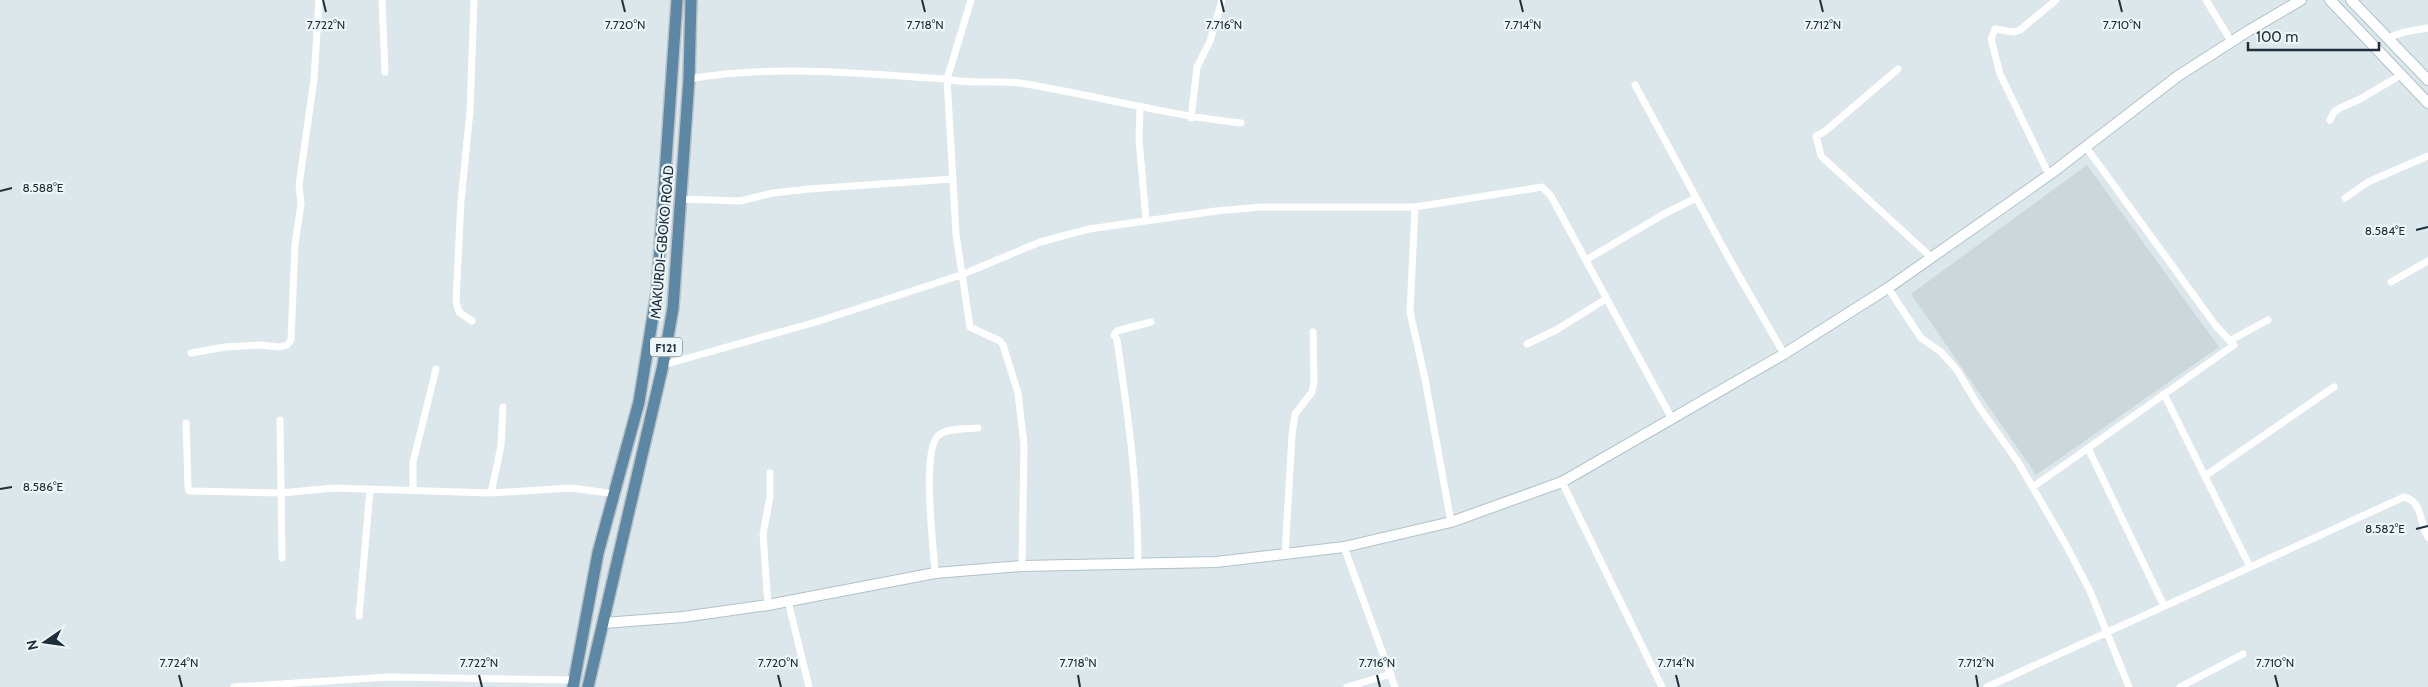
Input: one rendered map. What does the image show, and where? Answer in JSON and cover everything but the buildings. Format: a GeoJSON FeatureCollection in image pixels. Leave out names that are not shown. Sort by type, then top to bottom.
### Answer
{"type":"FeatureCollection","features":[{"type":"Feature","properties":{"kind":"main road","name":"F121"},"geometry":{"type":"LineString","coordinates":[[574,683],[598,553],[616,494],[639,402],[658,291],[677,0]]}},
{"type":"Feature","properties":{"kind":"main road","name":"MAKURDI-GBOKO ROAD"},"geometry":{"type":"LineString","coordinates":[[588,687],[663,365],[673,308],[689,80],[691,0]]}},
{"type":"Feature","properties":{"kind":"street"},"geometry":{"type":"LineString","coordinates":[[191,353],[225,347],[260,345],[280,347],[287,345],[291,340],[295,244],[301,204],[299,185],[314,79],[319,0]]}},
{"type":"Feature","properties":{"kind":"street"},"geometry":{"type":"LineString","coordinates":[[382,0],[385,72]]}},
{"type":"Feature","properties":{"kind":"street"},"geometry":{"type":"LineString","coordinates":[[472,321],[459,312],[456,301],[461,201],[470,111],[474,0]]}},
{"type":"Feature","properties":{"kind":"street"},"geometry":{"type":"LineString","coordinates":[[971,0],[948,79],[953,179],[961,275],[970,327],[1000,341],[1018,393],[1024,445],[1022,566]]}},
{"type":"Feature","properties":{"kind":"street"},"geometry":{"type":"LineString","coordinates":[[1191,118],[1197,67],[1210,41],[1222,0]]}},
{"type":"Feature","properties":{"kind":"street"},"geometry":{"type":"LineString","coordinates":[[2050,175],[2000,74],[1991,39],[1995,29],[2014,32],[2026,26],[2056,0]]}},
{"type":"Feature","properties":{"kind":"street"},"geometry":{"type":"LineString","coordinates":[[2206,0],[2231,41]]}},
{"type":"Feature","properties":{"kind":"street"},"geometry":{"type":"LineString","coordinates":[[604,623],[683,617],[768,605],[936,573],[1022,566],[1138,562],[1216,562],[1344,547],[1450,522],[1562,482],[1784,354],[1888,288],[2050,175],[2178,76],[2231,41],[2301,0]]}},
{"type":"Feature","properties":{"kind":"street"},"geometry":{"type":"LineString","coordinates":[[2330,0],[2428,103]]}},
{"type":"Feature","properties":{"kind":"street"},"geometry":{"type":"LineString","coordinates":[[2353,4],[2428,80]]}},
{"type":"Feature","properties":{"kind":"street"},"geometry":{"type":"LineString","coordinates":[[2387,38],[2404,32],[2428,28]]}},
{"type":"Feature","properties":{"kind":"street"},"geometry":{"type":"LineString","coordinates":[[1898,69],[1824,132],[1816,136],[1816,142],[1822,156],[1932,258]]}},
{"type":"Feature","properties":{"kind":"street"},"geometry":{"type":"LineString","coordinates":[[689,80],[756,71],[798,71],[948,79],[958,82],[1017,83],[1191,118],[1241,123]]}},
{"type":"Feature","properties":{"kind":"street"},"geometry":{"type":"LineString","coordinates":[[2330,120],[2334,112],[2401,75]]}},
{"type":"Feature","properties":{"kind":"street"},"geometry":{"type":"LineString","coordinates":[[1636,85],[1696,198],[1784,354]]}},
{"type":"Feature","properties":{"kind":"street"},"geometry":{"type":"LineString","coordinates":[[1140,107],[1139,139],[1146,220]]}},
{"type":"Feature","properties":{"kind":"street"},"geometry":{"type":"LineString","coordinates":[[2032,487],[2234,345],[2216,326],[2086,147]]}},
{"type":"Feature","properties":{"kind":"street"},"geometry":{"type":"LineString","coordinates":[[2345,198],[2368,182],[2428,156]]}},
{"type":"Feature","properties":{"kind":"street"},"geometry":{"type":"LineString","coordinates":[[680,199],[740,200],[773,192],[953,179]]}},
{"type":"Feature","properties":{"kind":"street"},"geometry":{"type":"LineString","coordinates":[[663,365],[808,324],[961,275],[1040,242],[1089,229],[1146,220],[1262,207],[1415,208],[1542,187],[1551,196],[1672,419]]}},
{"type":"Feature","properties":{"kind":"street"},"geometry":{"type":"LineString","coordinates":[[1586,260],[1664,214],[1696,198]]}},
{"type":"Feature","properties":{"kind":"street"},"geometry":{"type":"LineString","coordinates":[[1415,208],[1410,312],[1425,379],[1450,522]]}},
{"type":"Feature","properties":{"kind":"street"},"geometry":{"type":"LineString","coordinates":[[2391,282],[2428,261]]}},
{"type":"Feature","properties":{"kind":"street"},"geometry":{"type":"LineString","coordinates":[[1888,288],[1921,338],[1941,352],[1957,370],[1979,407],[2018,462],[2075,560],[2129,687]]}},
{"type":"Feature","properties":{"kind":"street"},"geometry":{"type":"LineString","coordinates":[[1527,344],[1556,330],[1606,299]]}},
{"type":"Feature","properties":{"kind":"street"},"geometry":{"type":"LineString","coordinates":[[2231,340],[2268,320]]}},
{"type":"Feature","properties":{"kind":"street"},"geometry":{"type":"LineString","coordinates":[[1138,562],[1138,522],[1133,447],[1117,340],[1114,335],[1117,331],[1151,322]]}},
{"type":"Feature","properties":{"kind":"street"},"geometry":{"type":"LineString","coordinates":[[1285,555],[1292,435],[1295,414],[1312,392],[1314,382],[1313,332]]}},
{"type":"Feature","properties":{"kind":"street"},"geometry":{"type":"LineString","coordinates":[[413,490],[412,462],[436,369]]}},
{"type":"Feature","properties":{"kind":"street"},"geometry":{"type":"LineString","coordinates":[[2205,476],[2334,387]]}},
{"type":"Feature","properties":{"kind":"street"},"geometry":{"type":"LineString","coordinates":[[2164,394],[2250,567]]}},
{"type":"Feature","properties":{"kind":"street"},"geometry":{"type":"LineString","coordinates":[[491,493],[501,446],[503,407]]}},
{"type":"Feature","properties":{"kind":"street"},"geometry":{"type":"LineString","coordinates":[[280,420],[282,558]]}},
{"type":"Feature","properties":{"kind":"street"},"geometry":{"type":"LineString","coordinates":[[186,423],[189,491],[281,493],[334,488],[491,493],[571,488],[616,494]]}},
{"type":"Feature","properties":{"kind":"street"},"geometry":{"type":"LineString","coordinates":[[936,573],[929,477],[930,451],[936,438],[941,434],[978,428]]}},
{"type":"Feature","properties":{"kind":"street"},"geometry":{"type":"LineString","coordinates":[[2088,448],[2164,606]]}},
{"type":"Feature","properties":{"kind":"street"},"geometry":{"type":"LineString","coordinates":[[768,605],[763,534],[770,496],[770,472]]}},
{"type":"Feature","properties":{"kind":"street"},"geometry":{"type":"LineString","coordinates":[[1562,482],[1662,687]]}},
{"type":"Feature","properties":{"kind":"street"},"geometry":{"type":"LineString","coordinates":[[359,616],[370,490]]}},
{"type":"Feature","properties":{"kind":"street"},"geometry":{"type":"LineString","coordinates":[[1992,686],[2404,496],[2410,498],[2418,505],[2423,530],[2428,537]]}},
{"type":"Feature","properties":{"kind":"street"},"geometry":{"type":"LineString","coordinates":[[1344,547],[1395,687]]}},
{"type":"Feature","properties":{"kind":"street"},"geometry":{"type":"LineString","coordinates":[[788,601],[809,687]]}},
{"type":"Feature","properties":{"kind":"street"},"geometry":{"type":"LineString","coordinates":[[2180,687],[2243,654]]}},
{"type":"Feature","properties":{"kind":"street"},"geometry":{"type":"LineString","coordinates":[[1347,687],[1391,674]]}},
{"type":"Feature","properties":{"kind":"street"},"geometry":{"type":"LineString","coordinates":[[234,687],[390,677],[574,683]]}},
{"type":"Feature","properties":{"kind":"shaded area"},"geometry":{"type":"Polygon","coordinates":[[[2087,165],[2219,347],[2036,475],[1911,294],[2087,165]]]}}]}
